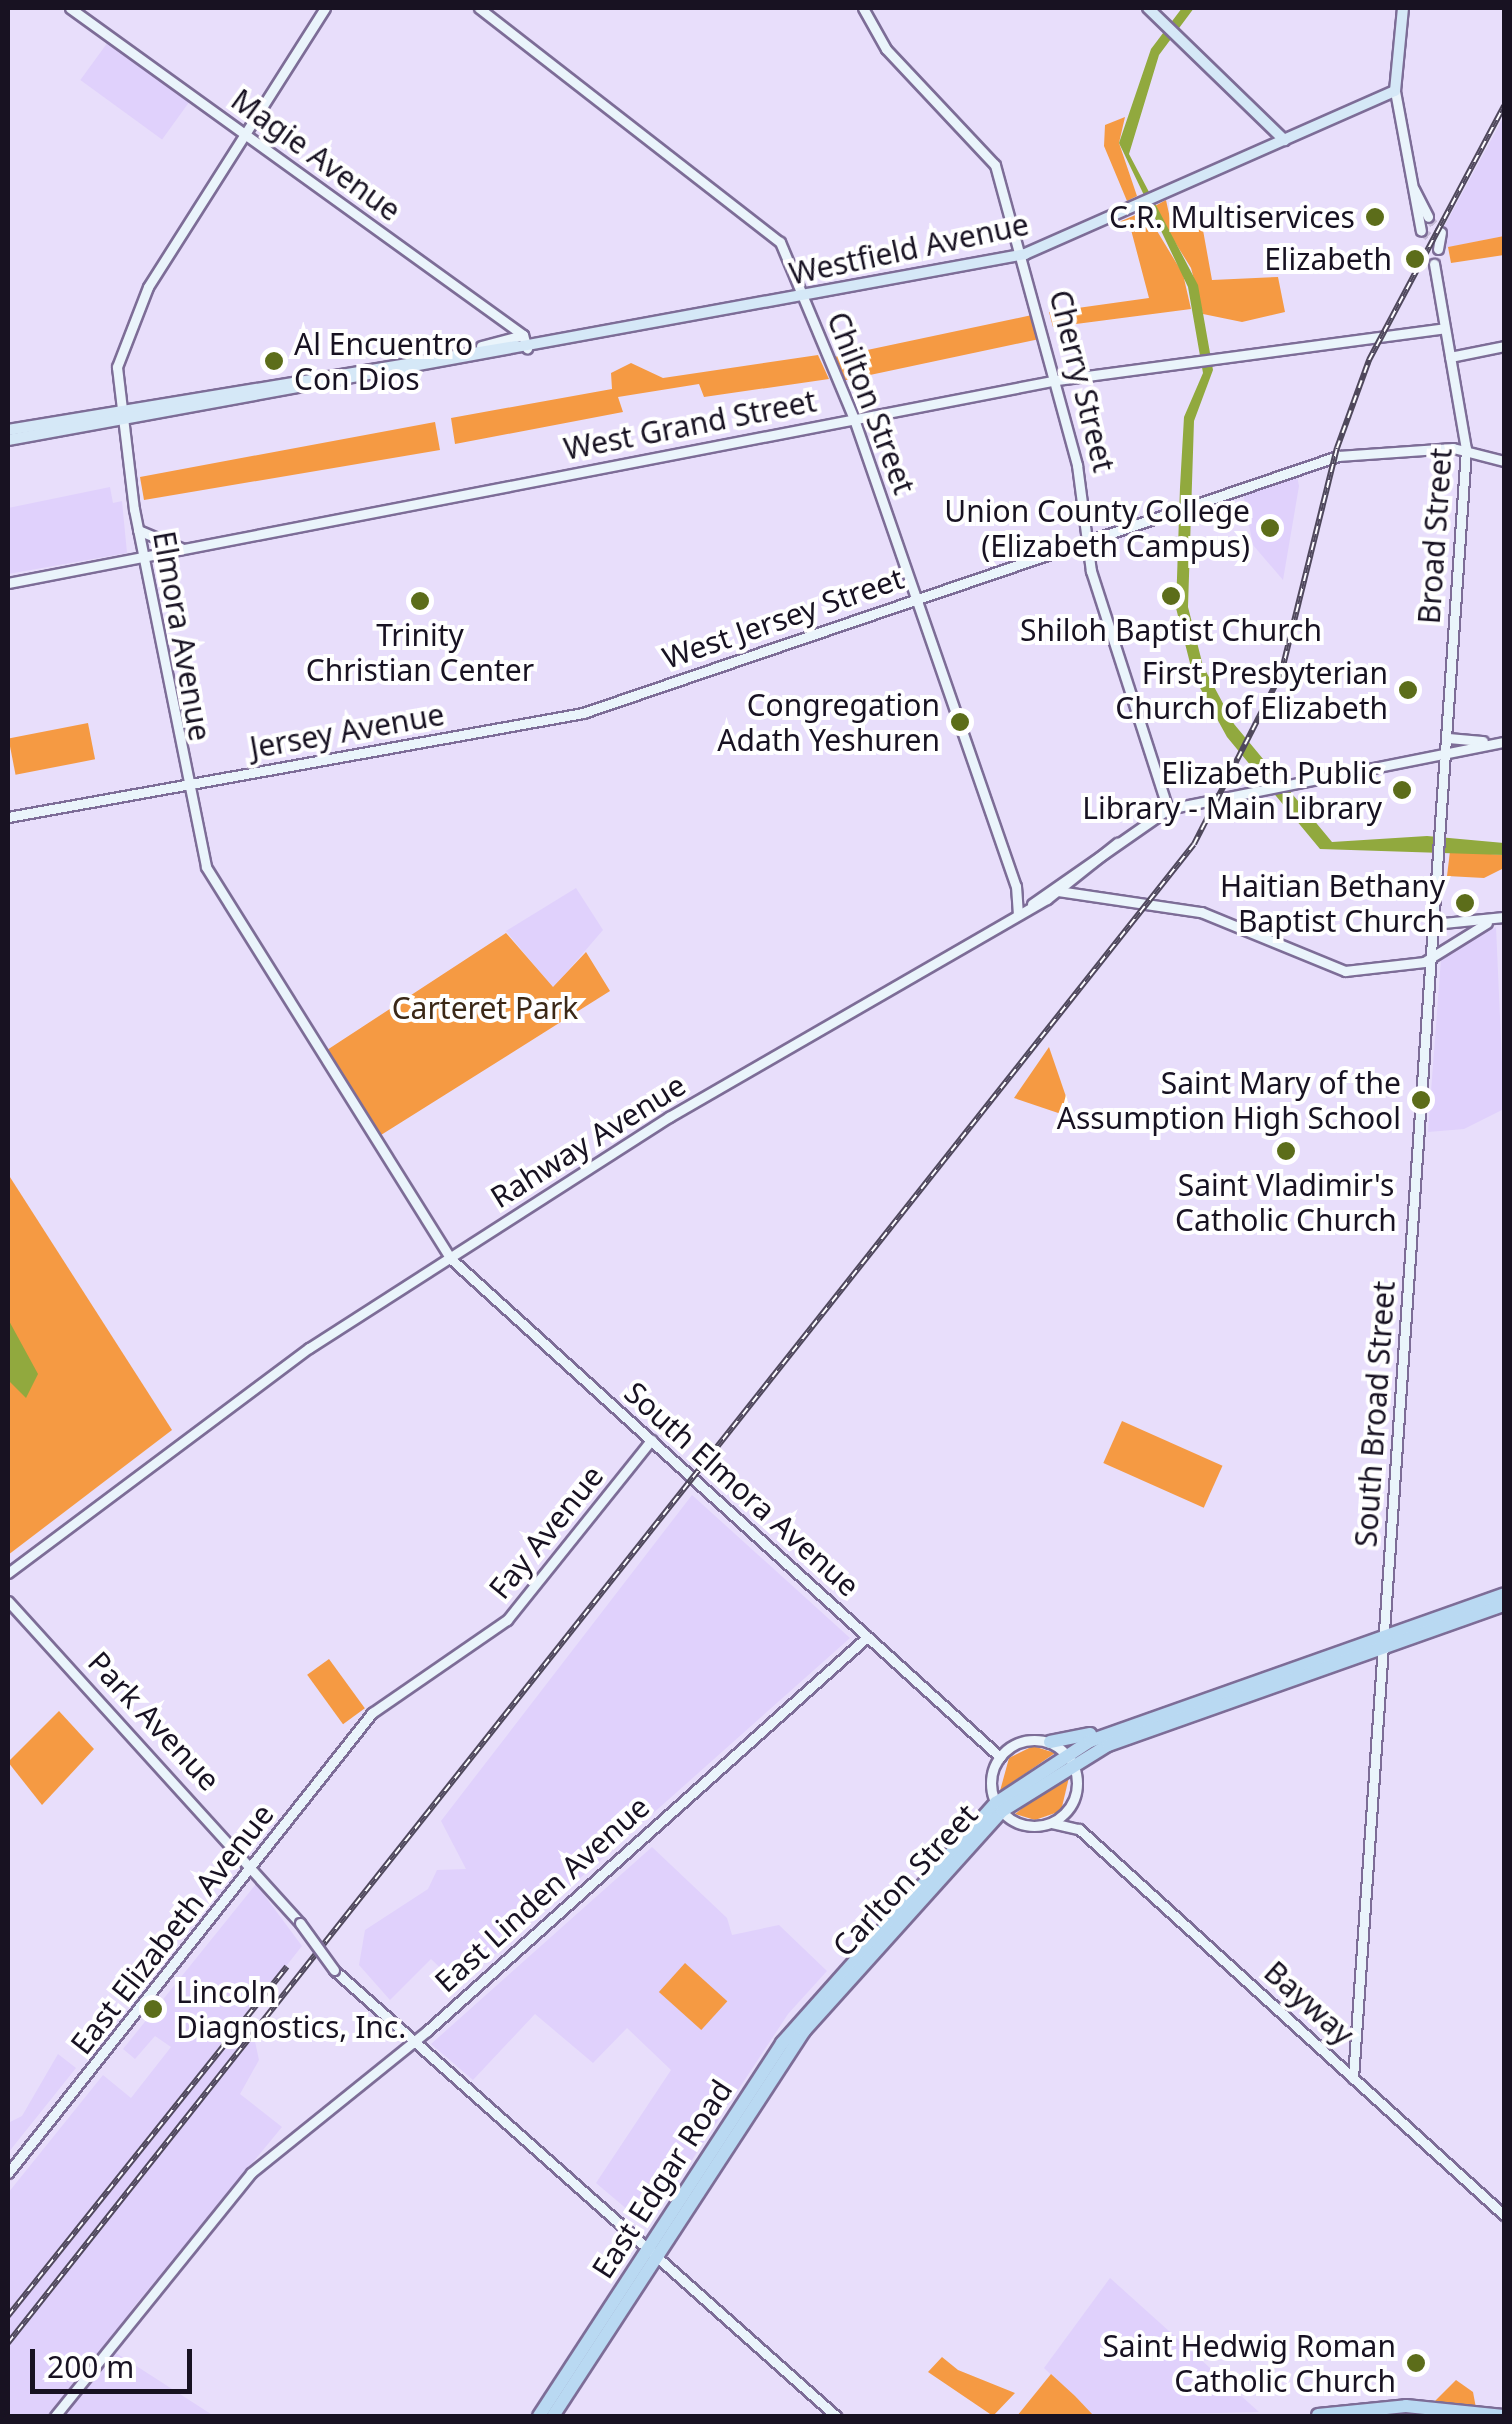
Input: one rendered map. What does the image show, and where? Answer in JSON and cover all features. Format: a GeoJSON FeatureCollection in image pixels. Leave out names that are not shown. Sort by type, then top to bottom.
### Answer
{"type":"FeatureCollection","features":[{"type":"Feature","properties":{"kind":"highway"},"geometry":{"type":"LineString","coordinates":[[1070,1757],[1504,1594]]}},
{"type":"Feature","properties":{"kind":"highway"},"geometry":{"type":"LineString","coordinates":[[1050,1742],[1130,1725],[1504,1605]]}},
{"type":"Feature","properties":{"kind":"highway"},"geometry":{"type":"LineString","coordinates":[[1070,1757],[1130,1725]]}},
{"type":"Feature","properties":{"kind":"highway","name":"Carlton Street"},"geometry":{"type":"LineString","coordinates":[[836,1976],[934,1868],[999,1807],[1070,1757]]}},
{"type":"Feature","properties":{"kind":"highway","name":"Carlton Street"},"geometry":{"type":"LineString","coordinates":[[790,2050],[999,1807]]}},
{"type":"Feature","properties":{"kind":"highway","name":"East Edgar Road"},"geometry":{"type":"LineString","coordinates":[[554,2416],[654,2250],[836,1976]]}},
{"type":"Feature","properties":{"kind":"highway","name":"East Edgar Road"},"geometry":{"type":"LineString","coordinates":[[539,2416],[790,2050]]}},
{"type":"Feature","properties":{"kind":"highway"},"geometry":{"type":"LineString","coordinates":[[1311,2416],[1392,2406],[1503,2416]]}},
{"type":"Feature","properties":{"kind":"highway"},"geometry":{"type":"LineString","coordinates":[[1311,2416],[1446,2416]]}},
{"type":"Feature","properties":{"kind":"main road"},"geometry":{"type":"LineString","coordinates":[[1148,8],[1284,140]]}},
{"type":"Feature","properties":{"kind":"main road"},"geometry":{"type":"LineString","coordinates":[[1394,91],[1403,8]]}},
{"type":"Feature","properties":{"kind":"main road","name":"Westfield Avenue"},"geometry":{"type":"LineString","coordinates":[[10,434],[527,348],[1025,254],[1394,91]]}},
{"type":"Feature","properties":{"kind":"main road","name":"Westfield Avenue"},"geometry":{"type":"LineString","coordinates":[[223,397],[481,346],[527,348]]}},
{"type":"Feature","properties":{"kind":"street","name":"Magie Avenue"},"geometry":{"type":"LineString","coordinates":[[70,8],[523,335]]}},
{"type":"Feature","properties":{"kind":"street","name":"Elmora Avenue"},"geometry":{"type":"LineString","coordinates":[[325,8],[243,134],[131,320],[118,415],[184,786],[217,889],[450,1258]]}},
{"type":"Feature","properties":{"kind":"street","name":"Chilton Street"},"geometry":{"type":"LineString","coordinates":[[479,8],[774,236],[854,419],[1016,887],[1018,916]]}},
{"type":"Feature","properties":{"kind":"street","name":"Cherry Street"},"geometry":{"type":"LineString","coordinates":[[863,8],[886,50],[990,157],[1025,254],[1057,380],[1090,543],[1168,808]]}},
{"type":"Feature","properties":{"kind":"street"},"geometry":{"type":"LineString","coordinates":[[1394,91],[1421,232]]}},
{"type":"Feature","properties":{"kind":"street"},"geometry":{"type":"LineString","coordinates":[[1414,188],[1428,218]]}},
{"type":"Feature","properties":{"kind":"street","name":"Broad Street"},"geometry":{"type":"LineString","coordinates":[[1434,264],[1466,449],[1446,754]]}},
{"type":"Feature","properties":{"kind":"street","name":"West Grand Street"},"geometry":{"type":"LineString","coordinates":[[8,582],[1057,380],[1446,328]]}},
{"type":"Feature","properties":{"kind":"street"},"geometry":{"type":"LineString","coordinates":[[481,346],[523,335],[527,348]]}},
{"type":"Feature","properties":{"kind":"street"},"geometry":{"type":"LineString","coordinates":[[1450,357],[1504,346]]}},
{"type":"Feature","properties":{"kind":"street"},"geometry":{"type":"LineString","coordinates":[[1466,449],[1504,461]]}},
{"type":"Feature","properties":{"kind":"street","name":"West Jersey Street"},"geometry":{"type":"LineString","coordinates":[[576,715],[1338,456],[1466,449]]}},
{"type":"Feature","properties":{"kind":"street"},"geometry":{"type":"LineString","coordinates":[[138,530],[184,550]]}},
{"type":"Feature","properties":{"kind":"street","name":"Jersey Avenue"},"geometry":{"type":"LineString","coordinates":[[8,817],[576,715]]}},
{"type":"Feature","properties":{"kind":"street"},"geometry":{"type":"LineString","coordinates":[[1447,738],[1500,742]]}},
{"type":"Feature","properties":{"kind":"street","name":"Rahway Avenue"},"geometry":{"type":"LineString","coordinates":[[8,1574],[183,1436],[450,1258],[669,1117],[1018,916],[1078,866],[1168,808],[1500,742]]}},
{"type":"Feature","properties":{"kind":"street","name":"South Broad Street"},"geometry":{"type":"LineString","coordinates":[[1354,2078],[1446,754]]}},
{"type":"Feature","properties":{"kind":"street","name":"Rahway Avenue"},"geometry":{"type":"LineString","coordinates":[[1030,906],[1058,891],[1117,843]]}},
{"type":"Feature","properties":{"kind":"street"},"geometry":{"type":"LineString","coordinates":[[1058,891],[1078,866]]}},
{"type":"Feature","properties":{"kind":"street","name":"Chilton Street"},"geometry":{"type":"LineString","coordinates":[[1016,887],[1030,906]]}},
{"type":"Feature","properties":{"kind":"street"},"geometry":{"type":"LineString","coordinates":[[1058,891],[1201,912],[1329,968],[1386,970],[1431,959],[1487,923],[1504,917]]}},
{"type":"Feature","properties":{"kind":"street"},"geometry":{"type":"LineString","coordinates":[[1433,924],[1487,923]]}},
{"type":"Feature","properties":{"kind":"street","name":"South Elmora Avenue"},"geometry":{"type":"LineString","coordinates":[[450,1258],[1000,1757]]}},
{"type":"Feature","properties":{"kind":"street","name":"Fay Avenue"},"geometry":{"type":"LineString","coordinates":[[372,1713],[507,1620],[651,1440]]}},
{"type":"Feature","properties":{"kind":"street","name":"Park Avenue"},"geometry":{"type":"LineString","coordinates":[[8,1601],[254,1865],[334,1970],[409,2045],[654,2250],[836,2416]]}},
{"type":"Feature","properties":{"kind":"street","name":"East Linden Avenue"},"geometry":{"type":"LineString","coordinates":[[56,2416],[252,2173],[409,2045],[867,1637]]}},
{"type":"Feature","properties":{"kind":"street","name":"East Elizabeth Avenue"},"geometry":{"type":"LineString","coordinates":[[8,2174],[372,1713]]}},
{"type":"Feature","properties":{"kind":"street"},"geometry":{"type":"LineString","coordinates":[[999,1807],[990,1777],[1000,1757],[1024,1741],[1050,1742],[1070,1757],[1079,1829]]}},
{"type":"Feature","properties":{"kind":"street"},"geometry":{"type":"LineString","coordinates":[[1052,1823],[1074,1800]]}},
{"type":"Feature","properties":{"kind":"street","name":"Bayway"},"geometry":{"type":"LineString","coordinates":[[999,1807],[1024,1824],[1052,1823],[1079,1829],[1504,2215]]}},
{"type":"Feature","properties":{"kind":"shaded area"},"geometry":{"type":"Polygon","coordinates":[[[1182,8],[1194,8],[1159,55],[1129,154],[1198,285],[1213,370],[1194,421],[1188,607],[1203,666],[1234,724],[1332,842],[1427,836],[1504,843],[1504,855],[1320,849],[1227,737],[1193,675],[1176,608],[1180,487],[1184,417],[1203,373],[1188,287],[1119,143],[1151,49],[1182,8]]]}},
{"type":"Feature","properties":{"kind":"shaded area"},"geometry":{"type":"Polygon","coordinates":[[[108,42],[190,101],[162,139],[80,80],[108,42]]]}},
{"type":"Feature","properties":{"kind":"shaded area"},"geometry":{"type":"Polygon","coordinates":[[[1504,116],[1504,236],[1440,249],[1438,238],[1504,116]]]}},
{"type":"Feature","properties":{"kind":"shaded area","name":"Union County College (Elizabeth Campus)"},"geometry":{"type":"Polygon","coordinates":[[[1297,476],[1299,486],[1283,580],[1253,545],[1243,494],[1297,476]]]}},
{"type":"Feature","properties":{"kind":"shaded area"},"geometry":{"type":"Polygon","coordinates":[[[110,487],[113,503],[122,501],[127,553],[8,574],[8,508],[110,487]]]}},
{"type":"Feature","properties":{"kind":"shaded area"},"geometry":{"type":"Polygon","coordinates":[[[576,888],[603,930],[553,988],[506,931],[576,888]]]}},
{"type":"Feature","properties":{"kind":"shaded area"},"geometry":{"type":"Polygon","coordinates":[[[1496,927],[1504,1109],[1464,1129],[1428,1132],[1441,959],[1496,927]]]}},
{"type":"Feature","properties":{"kind":"shaded area"},"geometry":{"type":"Polygon","coordinates":[[[8,1319],[38,1374],[26,1398],[8,1380],[8,1319]]]}},
{"type":"Feature","properties":{"kind":"shaded area"},"geometry":{"type":"Polygon","coordinates":[[[692,1495],[850,1638],[459,1986],[431,1959],[390,2000],[359,1965],[365,1930],[428,1889],[437,1870],[466,1869],[441,1821],[692,1495]]]}},
{"type":"Feature","properties":{"kind":"shaded area"},"geometry":{"type":"Polygon","coordinates":[[[652,1847],[727,1918],[732,1935],[779,1925],[827,1971],[788,2014],[648,2227],[596,2183],[671,2070],[627,2028],[593,2063],[535,2014],[473,2080],[431,2044],[652,1847]]]}},
{"type":"Feature","properties":{"kind":"shaded area"},"geometry":{"type":"Polygon","coordinates":[[[256,1884],[302,1946],[249,2013],[259,2060],[240,2094],[282,2127],[132,2309],[137,2315],[110,2349],[214,2416],[8,2416],[8,2193],[103,2075],[131,2098],[171,2047],[155,2036],[135,2059],[123,2049],[256,1884]]]}},
{"type":"Feature","properties":{"kind":"shaded area"},"geometry":{"type":"Polygon","coordinates":[[[58,2054],[76,2068],[8,2153],[8,2123],[22,2116],[58,2054]]]}},
{"type":"Feature","properties":{"kind":"shaded area"},"geometry":{"type":"Polygon","coordinates":[[[1110,2278],[1259,2412],[1094,2416],[1044,2368],[1110,2278]]]}},
{"type":"Feature","properties":{"kind":"green space"},"geometry":{"type":"Polygon","coordinates":[[[1125,117],[1119,143],[1137,196],[1127,201],[1104,146],[1105,125],[1125,117]]]}},
{"type":"Feature","properties":{"kind":"green space"},"geometry":{"type":"Polygon","coordinates":[[[1166,200],[1171,223],[1201,219],[1212,280],[1278,277],[1285,312],[1242,322],[1203,314],[1191,268],[1153,207],[1166,200]]]}},
{"type":"Feature","properties":{"kind":"green space"},"geometry":{"type":"Polygon","coordinates":[[[1145,211],[1183,274],[1191,309],[1053,327],[1049,312],[1149,298],[1130,226],[1114,224],[1145,211]]]}},
{"type":"Feature","properties":{"kind":"green space"},"geometry":{"type":"Polygon","coordinates":[[[1504,236],[1504,255],[1451,263],[1448,247],[1504,236]]]}},
{"type":"Feature","properties":{"kind":"green space"},"geometry":{"type":"Polygon","coordinates":[[[1032,315],[1037,339],[841,381],[835,357],[1032,315]]]}},
{"type":"Feature","properties":{"kind":"green space"},"geometry":{"type":"Polygon","coordinates":[[[818,355],[829,379],[704,397],[699,384],[618,397],[623,412],[455,444],[451,418],[612,389],[611,373],[631,363],[663,378],[818,355]]]}},
{"type":"Feature","properties":{"kind":"green space"},"geometry":{"type":"Polygon","coordinates":[[[435,422],[440,450],[144,500],[140,477],[435,422]]]}},
{"type":"Feature","properties":{"kind":"green space"},"geometry":{"type":"Polygon","coordinates":[[[88,723],[95,759],[16,775],[8,738],[88,723]]]}},
{"type":"Feature","properties":{"kind":"green space"},"geometry":{"type":"Polygon","coordinates":[[[1450,851],[1504,855],[1504,868],[1484,878],[1447,876],[1450,851]]]}},
{"type":"Feature","properties":{"kind":"green space","name":"Carteret Park"},"geometry":{"type":"Polygon","coordinates":[[[506,933],[553,987],[586,952],[610,991],[381,1135],[327,1050],[506,933]]]}},
{"type":"Feature","properties":{"kind":"green space"},"geometry":{"type":"Polygon","coordinates":[[[1049,1047],[1073,1117],[1073,1118],[1014,1098],[1049,1047]]]}},
{"type":"Feature","properties":{"kind":"green space"},"geometry":{"type":"Polygon","coordinates":[[[8,1174],[172,1430],[8,1555],[8,1174]]]}},
{"type":"Feature","properties":{"kind":"green space"},"geometry":{"type":"Polygon","coordinates":[[[1122,1421],[1222,1466],[1204,1508],[1103,1463],[1122,1421]]]}},
{"type":"Feature","properties":{"kind":"green space"},"geometry":{"type":"Polygon","coordinates":[[[329,1659],[365,1708],[343,1724],[307,1675],[329,1659]]]}},
{"type":"Feature","properties":{"kind":"green space"},"geometry":{"type":"Polygon","coordinates":[[[59,1711],[94,1749],[42,1805],[8,1762],[59,1711]]]}},
{"type":"Feature","properties":{"kind":"green space"},"geometry":{"type":"Polygon","coordinates":[[[1033,1746],[1055,1753],[1000,1791],[1009,1758],[1033,1746]]]}},
{"type":"Feature","properties":{"kind":"green space"},"geometry":{"type":"Polygon","coordinates":[[[1071,1769],[1061,1811],[1035,1820],[1015,1814],[1071,1769]]]}},
{"type":"Feature","properties":{"kind":"green space"},"geometry":{"type":"Polygon","coordinates":[[[685,1963],[727,2001],[701,2030],[659,1992],[685,1963]]]}},
{"type":"Feature","properties":{"kind":"green space"},"geometry":{"type":"Polygon","coordinates":[[[942,2357],[958,2370],[1015,2393],[993,2416],[928,2372],[942,2357]]]}},
{"type":"Feature","properties":{"kind":"green space"},"geometry":{"type":"Polygon","coordinates":[[[1051,2374],[1075,2396],[1094,2416],[1017,2416],[1051,2374]]]}},
{"type":"Feature","properties":{"kind":"green space"},"geometry":{"type":"Polygon","coordinates":[[[1456,2380],[1473,2392],[1476,2408],[1433,2403],[1456,2380]]]}},
{"type":"Feature","properties":{"kind":"tunnel"},"geometry":{"type":"LineString","coordinates":[[1428,217],[1441,232]]}},
{"type":"Feature","properties":{"kind":"tunnel"},"geometry":{"type":"LineString","coordinates":[[1421,231],[1436,241]]}},
{"type":"Feature","properties":{"kind":"railway"},"geometry":{"type":"LineString","coordinates":[[8,2343],[1194,844],[1281,674],[1337,448],[1369,360],[1504,106]]}},
{"type":"Feature","properties":{"kind":"railway"},"geometry":{"type":"LineString","coordinates":[[8,2316],[287,1967]]}},
{"type":"Feature","properties":{"kind":"place","name":"C.R. Multiservices"},"geometry":{"type":"Point","coordinates":[1375,217]}},
{"type":"Feature","properties":{"kind":"place","name":"Elizabeth"},"geometry":{"type":"Point","coordinates":[1415,259]}},
{"type":"Feature","properties":{"kind":"place","name":"Al Encuentro Con Dios"},"geometry":{"type":"Point","coordinates":[274,361]}},
{"type":"Feature","properties":{"kind":"place","name":"Union County College (Elizabeth Campus)"},"geometry":{"type":"Point","coordinates":[1270,528]}},
{"type":"Feature","properties":{"kind":"place","name":"Shiloh Baptist Church"},"geometry":{"type":"Point","coordinates":[1171,596]}},
{"type":"Feature","properties":{"kind":"place","name":"Trinity Christian Center"},"geometry":{"type":"Point","coordinates":[420,601]}},
{"type":"Feature","properties":{"kind":"place","name":"First Presbyterian Church of Elizabeth"},"geometry":{"type":"Point","coordinates":[1408,690]}},
{"type":"Feature","properties":{"kind":"place","name":"Congregation Adath Yeshuren"},"geometry":{"type":"Point","coordinates":[960,722]}},
{"type":"Feature","properties":{"kind":"place","name":"Elizabeth Public Library - Main Library"},"geometry":{"type":"Point","coordinates":[1402,790]}},
{"type":"Feature","properties":{"kind":"place","name":"Haitian Bethany Baptist Church"},"geometry":{"type":"Point","coordinates":[1465,903]}},
{"type":"Feature","properties":{"kind":"place","name":"Saint Mary of the Assumption High School"},"geometry":{"type":"Point","coordinates":[1421,1100]}},
{"type":"Feature","properties":{"kind":"place","name":"Saint Vladimir's Catholic Church"},"geometry":{"type":"Point","coordinates":[1286,1151]}},
{"type":"Feature","properties":{"kind":"place","name":"Lincoln Diagnostics, Inc."},"geometry":{"type":"Point","coordinates":[153,2009]}},
{"type":"Feature","properties":{"kind":"place","name":"Saint Hedwig Roman Catholic Church"},"geometry":{"type":"Point","coordinates":[1416,2363]}}]}
